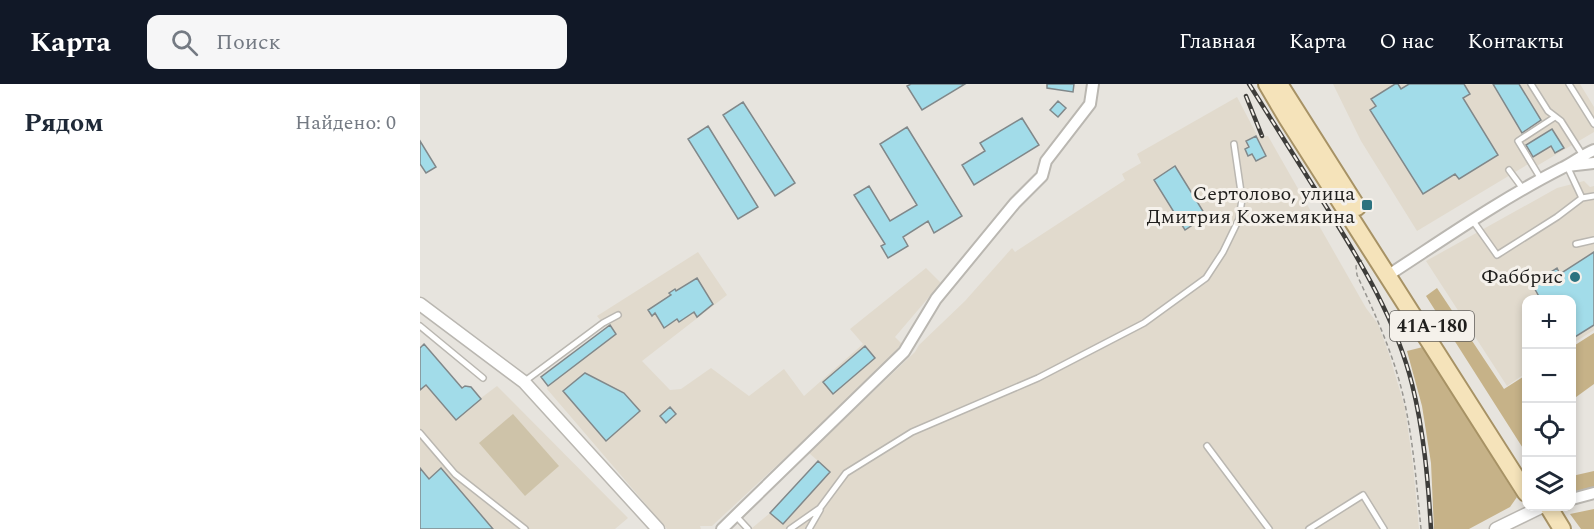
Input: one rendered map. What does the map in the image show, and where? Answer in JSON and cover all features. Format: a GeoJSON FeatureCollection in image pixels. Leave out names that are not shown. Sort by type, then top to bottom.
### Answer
{"type":"FeatureCollection","features":[{"type":"Feature","properties":{"kind":"main road","name":"41А-180"},"geometry":{"type":"LineString","coordinates":[[1267,84],[1522,466]]}},
{"type":"Feature","properties":{"kind":"main road","name":"41А-180"},"geometry":{"type":"LineString","coordinates":[[1280,84],[1522,485]]}},
{"type":"Feature","properties":{"kind":"main road"},"geometry":{"type":"LineString","coordinates":[[1541,511],[1548,529]]}},
{"type":"Feature","properties":{"kind":"main road"},"geometry":{"type":"LineString","coordinates":[[1544,511],[1562,529]]}},
{"type":"Feature","properties":{"kind":"street"},"geometry":{"type":"LineString","coordinates":[[722,529],[904,352],[936,299],[1015,202],[1042,176],[1046,161],[1090,104],[1093,84]]}},
{"type":"Feature","properties":{"kind":"street"},"geometry":{"type":"LineString","coordinates":[[1392,273],[1522,189],[1567,166],[1582,154],[1594,150]]}},
{"type":"Feature","properties":{"kind":"street"},"geometry":{"type":"LineString","coordinates":[[1567,166],[1594,163]]}},
{"type":"Feature","properties":{"kind":"street"},"geometry":{"type":"LineString","coordinates":[[420,304],[524,382],[658,529]]}},
{"type":"Feature","properties":{"kind":"street"},"geometry":{"type":"LineString","coordinates":[[1576,499],[1594,494]]}},
{"type":"Feature","properties":{"kind":"street"},"geometry":{"type":"LineString","coordinates":[[1496,529],[1532,511]]}},
{"type":"Feature","properties":{"kind":"lane"},"geometry":{"type":"LineString","coordinates":[[1531,84],[1548,111],[1561,121],[1582,154]]}},
{"type":"Feature","properties":{"kind":"lane"},"geometry":{"type":"LineString","coordinates":[[1569,84],[1594,124]]}},
{"type":"Feature","properties":{"kind":"lane"},"geometry":{"type":"LineString","coordinates":[[1541,179],[1518,141],[1555,117]]}},
{"type":"Feature","properties":{"kind":"lane"},"geometry":{"type":"LineString","coordinates":[[809,529],[820,508],[846,473],[912,432],[1038,378],[1134,329],[1206,278],[1223,252],[1239,219],[1242,199],[1234,144]]}},
{"type":"Feature","properties":{"kind":"lane"},"geometry":{"type":"LineString","coordinates":[[1567,166],[1582,198]]}},
{"type":"Feature","properties":{"kind":"lane"},"geometry":{"type":"LineString","coordinates":[[1509,170],[1522,189]]}},
{"type":"Feature","properties":{"kind":"lane"},"geometry":{"type":"LineString","coordinates":[[1473,221],[1497,255],[1557,217],[1582,198],[1594,196]]}},
{"type":"Feature","properties":{"kind":"lane"},"geometry":{"type":"LineString","coordinates":[[1576,244],[1594,240]]}},
{"type":"Feature","properties":{"kind":"lane"},"geometry":{"type":"LineString","coordinates":[[524,382],[603,323],[618,315]]}},
{"type":"Feature","properties":{"kind":"lane"},"geometry":{"type":"LineString","coordinates":[[420,326],[483,378]]}},
{"type":"Feature","properties":{"kind":"lane"},"geometry":{"type":"LineString","coordinates":[[420,433],[456,474],[525,529]]}},
{"type":"Feature","properties":{"kind":"lane"},"geometry":{"type":"LineString","coordinates":[[1207,446],[1269,529]]}},
{"type":"Feature","properties":{"kind":"lane"},"geometry":{"type":"LineString","coordinates":[[1309,529],[1363,495],[1384,529]]}},
{"type":"Feature","properties":{"kind":"lane"},"geometry":{"type":"LineString","coordinates":[[790,529],[820,508]]}},
{"type":"Feature","properties":{"kind":"lane"},"geometry":{"type":"LineString","coordinates":[[735,515],[748,529]]}},
{"type":"Feature","properties":{"kind":"path"},"geometry":{"type":"LineString","coordinates":[[1368,258],[1358,262],[1356,270],[1391,353],[1406,408],[1415,465],[1421,529]]}},
{"type":"Feature","properties":{"kind":"shaded area"},"geometry":{"type":"Polygon","coordinates":[[[1333,84],[1580,84],[1594,107],[1594,132],[1535,167],[1530,163],[1417,231],[1361,141],[1333,84]]]}},
{"type":"Feature","properties":{"kind":"shaded area"},"geometry":{"type":"Polygon","coordinates":[[[1237,97],[1258,137],[1268,136],[1366,308],[1378,324],[1405,408],[1419,529],[751,529],[770,513],[818,461],[809,453],[915,352],[919,345],[965,301],[1012,248],[1015,252],[1125,180],[1122,174],[1141,163],[1137,154],[1237,97]]]}},
{"type":"Feature","properties":{"kind":"shaded area"},"geometry":{"type":"Polygon","coordinates":[[[1584,181],[1590,187],[1594,186],[1594,330],[1576,341],[1576,295],[1522,295],[1522,376],[1507,386],[1426,261],[1557,188],[1584,181]]]}},
{"type":"Feature","properties":{"kind":"shaded area"},"geometry":{"type":"Polygon","coordinates":[[[698,252],[727,295],[642,361],[670,390],[681,389],[711,368],[749,396],[784,369],[804,396],[863,344],[850,329],[926,268],[941,283],[895,337],[902,344],[861,387],[712,526],[700,526],[701,529],[667,529],[547,389],[548,386],[541,377],[606,327],[597,316],[698,252]]]}},
{"type":"Feature","properties":{"kind":"shaded area"},"geometry":{"type":"Polygon","coordinates":[[[1437,288],[1504,389],[1522,378],[1522,447],[1426,296],[1437,288]]]}},
{"type":"Feature","properties":{"kind":"shaded area"},"geometry":{"type":"Polygon","coordinates":[[[1594,333],[1594,384],[1576,397],[1576,349],[1576,344],[1594,333]]]}},
{"type":"Feature","properties":{"kind":"shaded area"},"geometry":{"type":"Polygon","coordinates":[[[424,344],[461,388],[471,387],[481,398],[497,386],[628,518],[615,529],[420,529],[420,348],[424,344]]]}},
{"type":"Feature","properties":{"kind":"shaded area"},"geometry":{"type":"Polygon","coordinates":[[[1423,347],[1517,497],[1510,507],[1469,529],[1434,529],[1431,463],[1422,406],[1407,351],[1423,347]]]}},
{"type":"Feature","properties":{"kind":"shaded area"},"geometry":{"type":"Polygon","coordinates":[[[513,414],[559,466],[525,496],[479,443],[513,414]]]}},
{"type":"Feature","properties":{"kind":"shaded area"},"geometry":{"type":"Polygon","coordinates":[[[1594,471],[1594,487],[1576,491],[1576,475],[1594,471]]]}},
{"type":"Feature","properties":{"kind":"shaded area"},"geometry":{"type":"Polygon","coordinates":[[[1594,509],[1594,529],[1581,529],[1570,514],[1594,509]]]}},
{"type":"Feature","properties":{"kind":"building"},"geometry":{"type":"Polygon","coordinates":[[[911,84],[965,84],[922,110],[907,86],[911,84]]]}},
{"type":"Feature","properties":{"kind":"building"},"geometry":{"type":"Polygon","coordinates":[[[1047,84],[1074,84],[1073,92],[1047,88],[1047,84]]]}},
{"type":"Feature","properties":{"kind":"building"},"geometry":{"type":"Polygon","coordinates":[[[1398,84],[1401,89],[1409,84],[1464,84],[1470,94],[1463,98],[1498,155],[1459,179],[1455,174],[1423,194],[1370,110],[1376,106],[1371,99],[1398,84]]]}},
{"type":"Feature","properties":{"kind":"building"},"geometry":{"type":"Polygon","coordinates":[[[1493,84],[1519,84],[1541,120],[1522,133],[1493,84]]]}},
{"type":"Feature","properties":{"kind":"building"},"geometry":{"type":"Polygon","coordinates":[[[1058,101],[1066,108],[1058,117],[1050,110],[1058,101]]]}},
{"type":"Feature","properties":{"kind":"building"},"geometry":{"type":"Polygon","coordinates":[[[743,102],[795,183],[775,196],[723,115],[743,102]]]}},
{"type":"Feature","properties":{"kind":"building"},"geometry":{"type":"Polygon","coordinates":[[[1022,118],[1039,145],[974,185],[962,165],[985,151],[980,143],[1022,118]]]}},
{"type":"Feature","properties":{"kind":"building"},"geometry":{"type":"Polygon","coordinates":[[[708,126],[758,207],[738,219],[688,139],[708,126]]]}},
{"type":"Feature","properties":{"kind":"building"},"geometry":{"type":"Polygon","coordinates":[[[907,127],[962,216],[934,233],[928,221],[903,237],[908,246],[888,258],[881,246],[885,244],[854,195],[869,186],[890,221],[917,205],[880,144],[907,127]]]}},
{"type":"Feature","properties":{"kind":"building"},"geometry":{"type":"Polygon","coordinates":[[[1552,129],[1564,148],[1555,153],[1551,146],[1533,157],[1526,145],[1552,129]]]}},
{"type":"Feature","properties":{"kind":"building"},"geometry":{"type":"Polygon","coordinates":[[[1256,136],[1266,156],[1256,161],[1252,154],[1248,156],[1245,149],[1249,147],[1246,141],[1256,136]]]}},
{"type":"Feature","properties":{"kind":"building"},"geometry":{"type":"Polygon","coordinates":[[[420,141],[436,167],[426,173],[420,164],[420,141]]]}},
{"type":"Feature","properties":{"kind":"building"},"geometry":{"type":"Polygon","coordinates":[[[1175,166],[1206,216],[1185,230],[1154,180],[1175,166]]]}},
{"type":"Feature","properties":{"kind":"building"},"geometry":{"type":"Polygon","coordinates":[[[1594,252],[1594,325],[1576,336],[1576,295],[1538,295],[1532,284],[1557,268],[1560,274],[1594,252]]]}},
{"type":"Feature","properties":{"kind":"building"},"geometry":{"type":"Polygon","coordinates":[[[697,278],[713,304],[697,317],[694,312],[679,322],[677,319],[664,328],[655,313],[652,316],[648,310],[671,295],[669,293],[675,289],[676,291],[697,278]]]}},
{"type":"Feature","properties":{"kind":"building"},"geometry":{"type":"Polygon","coordinates":[[[610,325],[616,334],[548,386],[541,377],[610,325]]]}},
{"type":"Feature","properties":{"kind":"building"},"geometry":{"type":"Polygon","coordinates":[[[424,344],[462,388],[471,387],[481,399],[456,420],[426,385],[420,390],[420,348],[424,344]]]}},
{"type":"Feature","properties":{"kind":"building"},"geometry":{"type":"Polygon","coordinates":[[[865,346],[875,358],[833,394],[823,382],[865,346]]]}},
{"type":"Feature","properties":{"kind":"building"},"geometry":{"type":"Polygon","coordinates":[[[585,373],[624,393],[640,411],[606,441],[563,391],[585,373]]]}},
{"type":"Feature","properties":{"kind":"building"},"geometry":{"type":"Polygon","coordinates":[[[670,407],[676,414],[666,423],[660,416],[670,407]]]}},
{"type":"Feature","properties":{"kind":"building"},"geometry":{"type":"Polygon","coordinates":[[[818,461],[830,472],[783,524],[770,513],[818,461]]]}},
{"type":"Feature","properties":{"kind":"building"},"geometry":{"type":"Polygon","coordinates":[[[420,468],[429,479],[441,468],[493,529],[420,529],[420,468]]]}},
{"type":"Feature","properties":{"kind":"railway"},"geometry":{"type":"LineString","coordinates":[[1249,84],[1353,250],[1377,293],[1397,337],[1412,384],[1420,420],[1431,529]]}},
{"type":"Feature","properties":{"kind":"railway"},"geometry":{"type":"LineString","coordinates":[[1246,96],[1262,136]]}},
{"type":"Feature","properties":{"kind":"place","name":"Сертолово, улица Дмитрия Кожемякина"},"geometry":{"type":"Point","coordinates":[1367,205]}},
{"type":"Feature","properties":{"kind":"place","name":"Фаббрис"},"geometry":{"type":"Point","coordinates":[1575,277]}}]}
